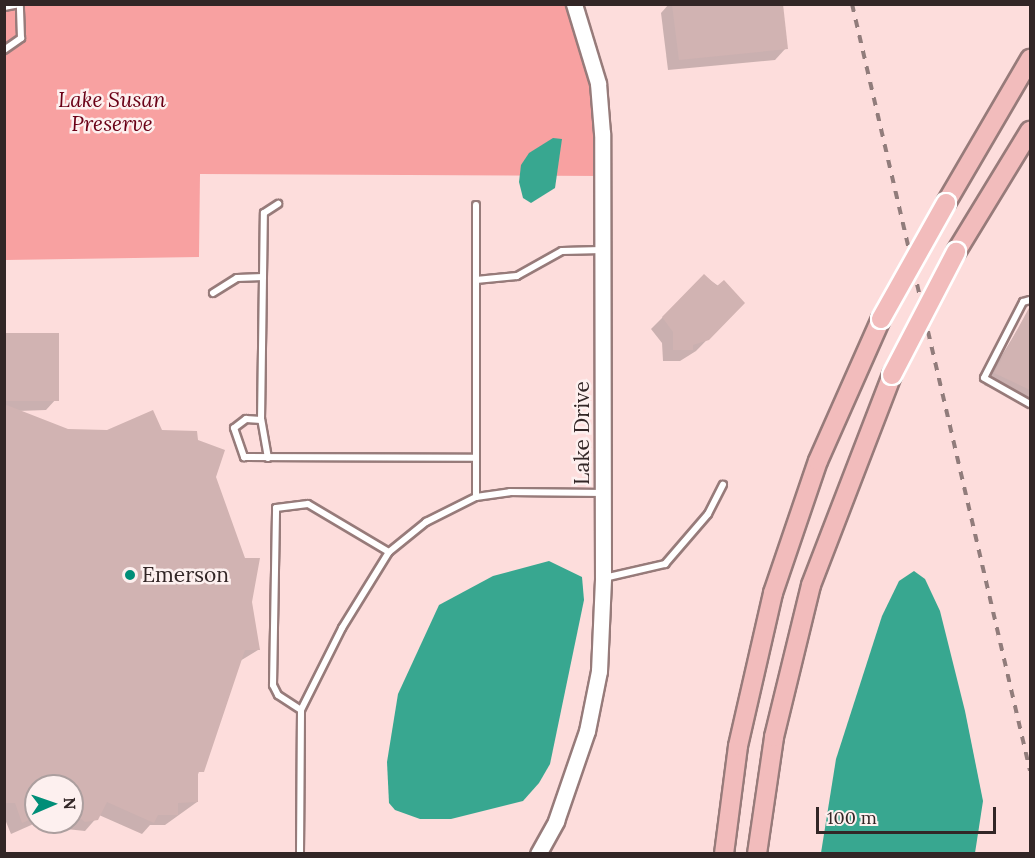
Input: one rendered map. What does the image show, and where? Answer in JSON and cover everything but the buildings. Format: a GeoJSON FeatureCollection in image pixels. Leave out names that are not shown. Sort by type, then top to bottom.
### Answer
{"type":"FeatureCollection","features":[{"type":"Feature","properties":{"kind":"main road"},"geometry":{"type":"LineString","coordinates":[[724,854],[745,711],[776,583],[818,460],[880,319],[1030,59]]}},
{"type":"Feature","properties":{"kind":"main road"},"geometry":{"type":"LineString","coordinates":[[758,854],[774,737],[808,595],[837,505],[892,375],[957,252],[1030,131]]}},
{"type":"Feature","properties":{"kind":"street","name":"Lake Drive"},"geometry":{"type":"LineString","coordinates":[[538,854],[556,821],[587,731],[599,671],[603,578],[603,250],[598,83],[574,4]]}},
{"type":"Feature","properties":{"kind":"lane"},"geometry":{"type":"LineString","coordinates":[[4,7],[20,5],[21,38],[4,50]]}},
{"type":"Feature","properties":{"kind":"lane"},"geometry":{"type":"LineString","coordinates":[[268,458],[261,420],[264,213],[278,204]]}},
{"type":"Feature","properties":{"kind":"lane"},"geometry":{"type":"LineString","coordinates":[[476,205],[476,497]]}},
{"type":"Feature","properties":{"kind":"lane"},"geometry":{"type":"LineString","coordinates":[[476,280],[517,276],[562,251],[603,250]]}},
{"type":"Feature","properties":{"kind":"lane"},"geometry":{"type":"LineString","coordinates":[[213,293],[237,278],[263,277]]}},
{"type":"Feature","properties":{"kind":"lane"},"geometry":{"type":"LineString","coordinates":[[1030,300],[1023,302],[984,378],[1030,404]]}},
{"type":"Feature","properties":{"kind":"lane"},"geometry":{"type":"LineString","coordinates":[[261,420],[240,421],[234,434],[244,457],[476,458]]}},
{"type":"Feature","properties":{"kind":"lane"},"geometry":{"type":"LineString","coordinates":[[603,578],[665,564],[708,514],[723,485]]}},
{"type":"Feature","properties":{"kind":"lane"},"geometry":{"type":"LineString","coordinates":[[300,854],[301,710],[342,628],[389,552],[426,522],[476,497],[510,492],[603,493]]}},
{"type":"Feature","properties":{"kind":"lane"},"geometry":{"type":"LineString","coordinates":[[301,710],[278,695],[273,685],[276,508],[308,504],[389,552]]}},
{"type":"Feature","properties":{"kind":"green space","name":"Lake Susan Preserve"},"geometry":{"type":"Polygon","coordinates":[[[4,5],[574,5],[598,83],[602,176],[200,174],[199,257],[5,260],[4,5]]]}},
{"type":"Feature","properties":{"kind":"shaded area"},"geometry":{"type":"Polygon","coordinates":[[[553,138],[562,139],[555,188],[531,203],[523,198],[519,182],[521,165],[529,153],[553,138]]]}},
{"type":"Feature","properties":{"kind":"shaded area"},"geometry":{"type":"Polygon","coordinates":[[[549,561],[582,577],[584,600],[550,764],[539,783],[523,801],[451,819],[420,819],[395,810],[389,803],[387,762],[398,694],[439,605],[493,576],[549,561]]]}},
{"type":"Feature","properties":{"kind":"shaded area"},"geometry":{"type":"Polygon","coordinates":[[[914,571],[925,579],[940,611],[965,711],[983,801],[975,853],[821,853],[836,759],[882,616],[899,581],[914,571]]]}},
{"type":"Feature","properties":{"kind":"railway"},"geometry":{"type":"LineString","coordinates":[[852,4],[1030,771]]}},
{"type":"Feature","properties":{"kind":"place","name":"Emerson"},"geometry":{"type":"Point","coordinates":[130,575]}}]}
